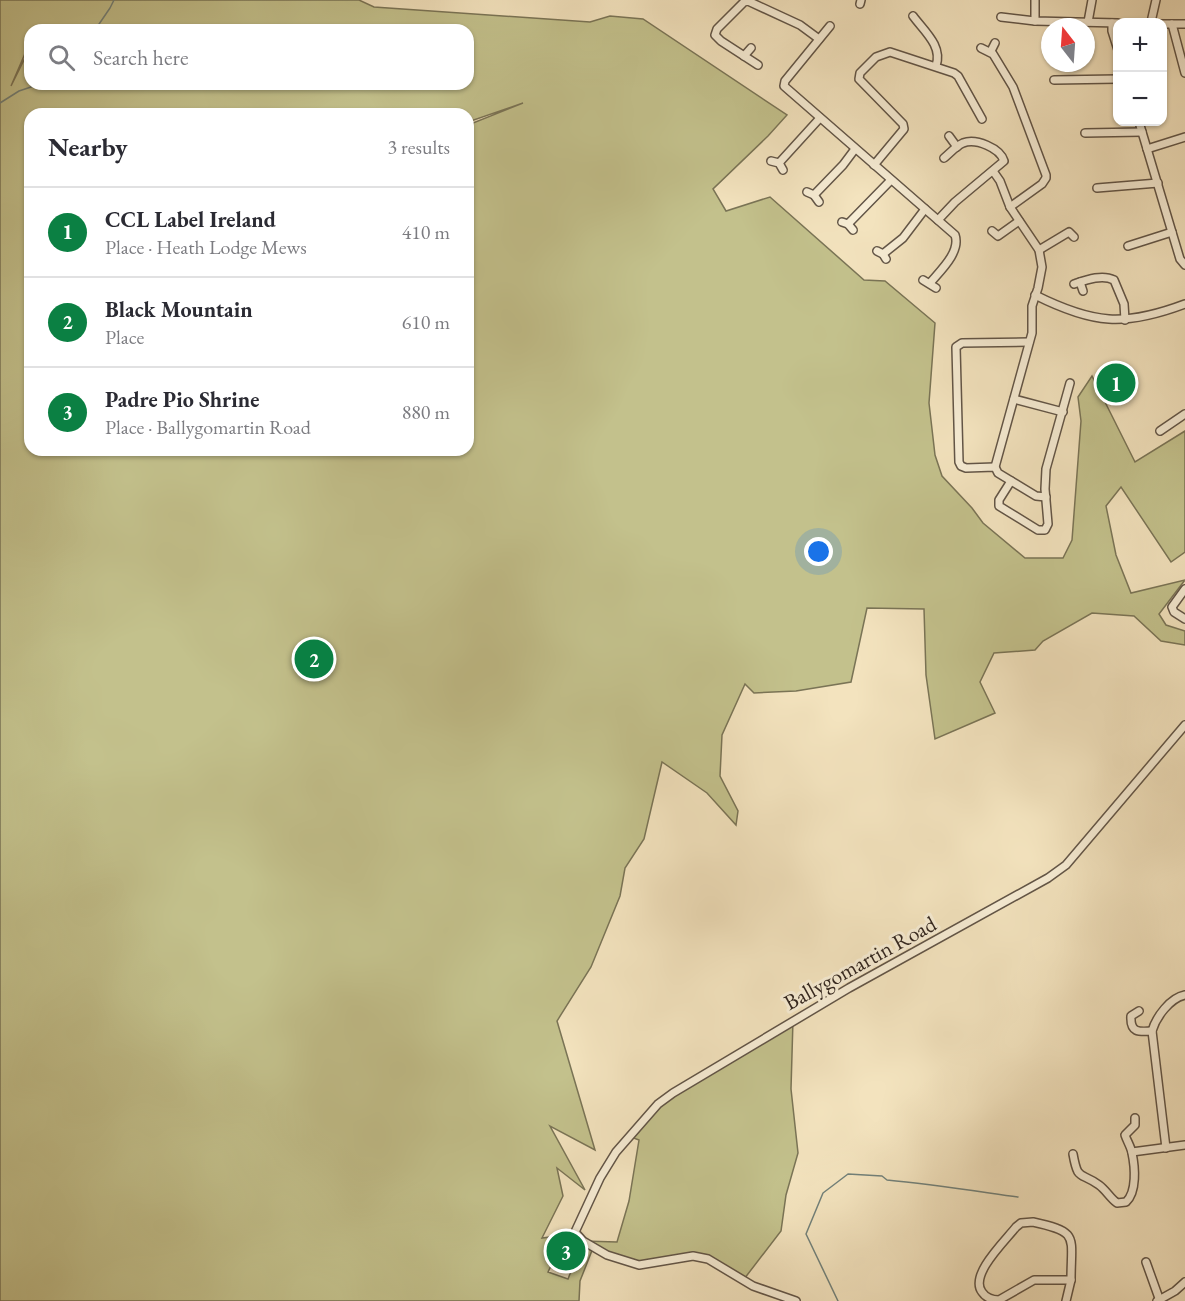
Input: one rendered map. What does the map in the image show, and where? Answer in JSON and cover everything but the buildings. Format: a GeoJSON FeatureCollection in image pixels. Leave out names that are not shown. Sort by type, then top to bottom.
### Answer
{"type":"FeatureCollection","features":[{"type":"Feature","properties":{"kind":"street"},"geometry":{"type":"LineString","coordinates":[[1035,0],[1035,21]]}},
{"type":"Feature","properties":{"kind":"street"},"geometry":{"type":"LineString","coordinates":[[1089,18],[1092,0]]}},
{"type":"Feature","properties":{"kind":"street"},"geometry":{"type":"LineString","coordinates":[[1152,18],[1156,0]]}},
{"type":"Feature","properties":{"kind":"street"},"geometry":{"type":"LineString","coordinates":[[758,65],[718,39],[715,33],[746,1],[800,25],[819,39]]}},
{"type":"Feature","properties":{"kind":"street"},"geometry":{"type":"LineString","coordinates":[[913,16],[937,49],[939,56],[936,66]]}},
{"type":"Feature","properties":{"kind":"street"},"geometry":{"type":"LineString","coordinates":[[1001,17],[1041,21]]}},
{"type":"Feature","properties":{"kind":"street"},"geometry":{"type":"LineString","coordinates":[[1095,22],[1113,23]]}},
{"type":"Feature","properties":{"kind":"street"},"geometry":{"type":"LineString","coordinates":[[1167,24],[1185,24]]}},
{"type":"Feature","properties":{"kind":"street"},"geometry":{"type":"LineString","coordinates":[[1172,24],[1185,73]]}},
{"type":"Feature","properties":{"kind":"street"},"geometry":{"type":"LineString","coordinates":[[830,26],[784,84],[800,101],[956,236],[957,242],[950,257],[926,281],[936,288]]}},
{"type":"Feature","properties":{"kind":"street"},"geometry":{"type":"LineString","coordinates":[[991,51],[995,43]]}},
{"type":"Feature","properties":{"kind":"street"},"geometry":{"type":"LineString","coordinates":[[744,56],[751,48]]}},
{"type":"Feature","properties":{"kind":"street"},"geometry":{"type":"LineString","coordinates":[[981,48],[991,51],[1014,87],[1046,175],[1042,184],[1010,207]]}},
{"type":"Feature","properties":{"kind":"street"},"geometry":{"type":"LineString","coordinates":[[874,165],[903,132],[904,127],[860,82],[860,73],[876,57],[890,52],[936,66],[958,76],[982,119]]}},
{"type":"Feature","properties":{"kind":"street"},"geometry":{"type":"LineString","coordinates":[[1054,80],[1113,79]]}},
{"type":"Feature","properties":{"kind":"street"},"geometry":{"type":"LineString","coordinates":[[968,114],[976,109]]}},
{"type":"Feature","properties":{"kind":"street"},"geometry":{"type":"LineString","coordinates":[[778,165],[820,118]]}},
{"type":"Feature","properties":{"kind":"street"},"geometry":{"type":"LineString","coordinates":[[1140,126],[1180,259],[1185,265]]}},
{"type":"Feature","properties":{"kind":"street"},"geometry":{"type":"LineString","coordinates":[[1085,133],[1142,132]]}},
{"type":"Feature","properties":{"kind":"street"},"geometry":{"type":"LineString","coordinates":[[949,136],[957,147]]}},
{"type":"Feature","properties":{"kind":"street"},"geometry":{"type":"LineString","coordinates":[[1147,148],[1185,137]]}},
{"type":"Feature","properties":{"kind":"street"},"geometry":{"type":"LineString","coordinates":[[938,220],[955,202],[1004,161],[993,148],[970,141],[957,147],[944,158]]}},
{"type":"Feature","properties":{"kind":"street"},"geometry":{"type":"LineString","coordinates":[[814,196],[855,149]]}},
{"type":"Feature","properties":{"kind":"street"},"geometry":{"type":"LineString","coordinates":[[993,171],[1002,185],[1010,207],[1039,250],[1042,267],[1032,306],[1033,328],[995,467],[996,471],[1036,496],[1046,497]]}},
{"type":"Feature","properties":{"kind":"street"},"geometry":{"type":"LineString","coordinates":[[848,225],[891,180]]}},
{"type":"Feature","properties":{"kind":"street"},"geometry":{"type":"LineString","coordinates":[[1097,188],[1158,183]]}},
{"type":"Feature","properties":{"kind":"street"},"geometry":{"type":"LineString","coordinates":[[882,255],[903,238],[925,209]]}},
{"type":"Feature","properties":{"kind":"street"},"geometry":{"type":"LineString","coordinates":[[997,236],[1019,221]]}},
{"type":"Feature","properties":{"kind":"street"},"geometry":{"type":"LineString","coordinates":[[1039,250],[1070,232]]}},
{"type":"Feature","properties":{"kind":"street"},"geometry":{"type":"LineString","coordinates":[[1128,246],[1172,232]]}},
{"type":"Feature","properties":{"kind":"street"},"geometry":{"type":"LineString","coordinates":[[1083,291],[1077,283],[1105,277],[1114,280],[1124,304],[1125,320]]}},
{"type":"Feature","properties":{"kind":"street"},"geometry":{"type":"LineString","coordinates":[[1035,295],[1078,314],[1125,320],[1185,304]]}},
{"type":"Feature","properties":{"kind":"street"},"geometry":{"type":"LineString","coordinates":[[995,467],[966,468],[960,464],[956,347],[962,343],[1029,342]]}},
{"type":"Feature","properties":{"kind":"street"},"geometry":{"type":"LineString","coordinates":[[1011,481],[999,500],[999,506],[1040,531],[1045,530],[1048,527],[1046,470],[1071,383]]}},
{"type":"Feature","properties":{"kind":"street"},"geometry":{"type":"LineString","coordinates":[[1014,399],[1063,412]]}},
{"type":"Feature","properties":{"kind":"street"},"geometry":{"type":"LineString","coordinates":[[1160,431],[1185,414]]}},
{"type":"Feature","properties":{"kind":"street"},"geometry":{"type":"LineString","coordinates":[[1185,589],[1172,606],[1174,612],[1185,619]]}},
{"type":"Feature","properties":{"kind":"street","name":"Ballygomartin Road"},"geometry":{"type":"LineString","coordinates":[[796,1301],[753,1286],[708,1259],[693,1256],[639,1264],[607,1255],[583,1241],[575,1232],[600,1178],[616,1152],[658,1104],[673,1093],[754,1043],[1048,878],[1066,865],[1185,726]]}},
{"type":"Feature","properties":{"kind":"street"},"geometry":{"type":"LineString","coordinates":[[1166,1148],[1152,1031],[1155,1023],[1175,998],[1185,995]]}},
{"type":"Feature","properties":{"kind":"street"},"geometry":{"type":"LineString","coordinates":[[1139,1011],[1131,1016],[1134,1030],[1137,1032],[1152,1031]]}},
{"type":"Feature","properties":{"kind":"street"},"geometry":{"type":"LineString","coordinates":[[1073,1154],[1079,1175],[1101,1186],[1113,1200],[1119,1203],[1129,1200],[1133,1193],[1132,1152],[1125,1134],[1135,1125],[1135,1118]]}},
{"type":"Feature","properties":{"kind":"street"},"geometry":{"type":"LineString","coordinates":[[1132,1152],[1185,1145]]}},
{"type":"Feature","properties":{"kind":"street"},"geometry":{"type":"LineString","coordinates":[[1066,1301],[1071,1280],[1071,1242],[1068,1234],[1059,1228],[1027,1222],[1016,1227],[978,1278],[980,1290],[993,1300],[1006,1298],[1034,1280],[1071,1280]]}},
{"type":"Feature","properties":{"kind":"street"},"geometry":{"type":"LineString","coordinates":[[1146,1262],[1159,1300],[1185,1282]]}},
{"type":"Feature","properties":{"kind":"shaded area"},"geometry":{"type":"Polygon","coordinates":[[[0,0],[359,0],[374,7],[590,22],[610,16],[643,19],[787,115],[713,189],[726,211],[770,197],[864,280],[885,281],[935,323],[929,403],[935,455],[942,476],[983,523],[1025,558],[1063,558],[1072,540],[1081,421],[1078,397],[1092,376],[1135,462],[1185,431],[1185,552],[1171,562],[1121,487],[1106,506],[1116,555],[1131,593],[1185,580],[1159,614],[1166,625],[1185,631],[1185,645],[1161,641],[1134,616],[1092,613],[1043,641],[1035,650],[994,653],[980,682],[995,713],[935,739],[926,675],[924,609],[867,608],[851,682],[796,691],[754,693],[745,684],[722,735],[720,776],[738,811],[736,825],[707,793],[662,762],[644,839],[625,868],[620,896],[591,967],[557,1021],[595,1150],[550,1126],[585,1190],[557,1168],[563,1196],[542,1238],[566,1235],[548,1272],[568,1279],[583,1241],[617,1242],[629,1201],[639,1140],[631,1137],[673,1093],[793,1020],[791,1089],[798,1153],[786,1195],[781,1231],[741,1283],[708,1259],[679,1258],[639,1265],[593,1248],[580,1281],[579,1301],[0,1301],[0,0]]]}},
{"type":"Feature","properties":{"kind":"waterway"},"geometry":{"type":"LineString","coordinates":[[99,24],[114,0]]}},
{"type":"Feature","properties":{"kind":"waterway"},"geometry":{"type":"LineString","coordinates":[[0,103],[24,89]]}},
{"type":"Feature","properties":{"kind":"waterway"},"geometry":{"type":"LineString","coordinates":[[838,1301],[806,1234],[823,1193],[848,1174],[882,1176],[887,1180],[1018,1197]]}},
{"type":"Feature","properties":{"kind":"place","name":"CCL Label Ireland"},"geometry":{"type":"Point","coordinates":[1116,383]}},
{"type":"Feature","properties":{"kind":"place","name":"Black Mountain"},"geometry":{"type":"Point","coordinates":[314,659]}},
{"type":"Feature","properties":{"kind":"place","name":"Padre Pio Shrine"},"geometry":{"type":"Point","coordinates":[566,1251]}}]}
